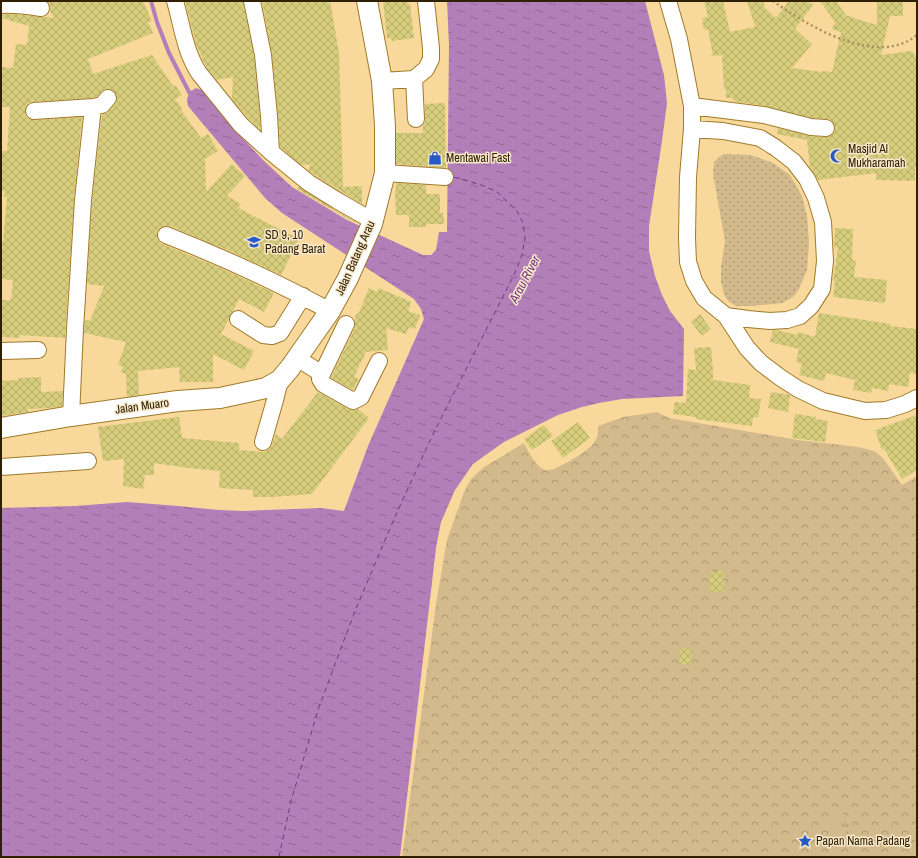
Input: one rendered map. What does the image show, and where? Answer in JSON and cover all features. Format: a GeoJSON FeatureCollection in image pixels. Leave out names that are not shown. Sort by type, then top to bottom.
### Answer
{"type":"FeatureCollection","features":[{"type":"Feature","properties":{"kind":"main road","name":"Jalan Batang Arau"},"geometry":{"type":"LineString","coordinates":[[280,380],[330,311],[348,278],[372,222],[385,173],[385,126],[382,81],[367,1]]}},
{"type":"Feature","properties":{"kind":"main road","name":"Jalan Muaro"},"geometry":{"type":"LineString","coordinates":[[1,428],[71,416],[178,401],[220,398],[266,388],[280,380]]}},
{"type":"Feature","properties":{"kind":"street"},"geometry":{"type":"LineString","coordinates":[[175,1],[189,54],[194,65],[241,125],[309,183],[372,222]]}},
{"type":"Feature","properties":{"kind":"street"},"geometry":{"type":"LineString","coordinates":[[252,1],[263,55],[271,152]]}},
{"type":"Feature","properties":{"kind":"street"},"geometry":{"type":"LineString","coordinates":[[382,81],[414,79],[426,69],[431,59],[426,1]]}},
{"type":"Feature","properties":{"kind":"street"},"geometry":{"type":"LineString","coordinates":[[668,1],[679,39],[692,106],[692,129],[688,177],[688,262],[694,281],[704,298],[726,316],[748,348],[761,363],[798,389],[823,401],[864,411],[872,411],[886,410],[905,404],[917,398]]}},
{"type":"Feature","properties":{"kind":"street"},"geometry":{"type":"LineString","coordinates":[[1,5],[22,5],[41,8]]}},
{"type":"Feature","properties":{"kind":"street"},"geometry":{"type":"LineString","coordinates":[[414,79],[416,120]]}},
{"type":"Feature","properties":{"kind":"street"},"geometry":{"type":"LineString","coordinates":[[34,111],[94,108],[102,105],[108,98]]}},
{"type":"Feature","properties":{"kind":"street"},"geometry":{"type":"LineString","coordinates":[[692,106],[764,115],[811,127],[826,128]]}},
{"type":"Feature","properties":{"kind":"street"},"geometry":{"type":"LineString","coordinates":[[71,416],[74,336],[83,200],[94,108]]}},
{"type":"Feature","properties":{"kind":"street"},"geometry":{"type":"LineString","coordinates":[[692,129],[723,131],[760,138],[776,148],[794,162],[807,179],[816,198],[823,222],[825,261],[822,289],[811,306],[800,316],[787,320],[770,321],[726,316]]}},
{"type":"Feature","properties":{"kind":"street"},"geometry":{"type":"LineString","coordinates":[[385,173],[445,176]]}},
{"type":"Feature","properties":{"kind":"street"},"geometry":{"type":"LineString","coordinates":[[166,235],[206,251],[303,296],[330,311]]}},
{"type":"Feature","properties":{"kind":"street"},"geometry":{"type":"LineString","coordinates":[[238,319],[263,335],[272,336],[280,332],[303,296]]}},
{"type":"Feature","properties":{"kind":"street"},"geometry":{"type":"LineString","coordinates":[[346,324],[320,379],[323,384],[354,401],[361,397],[379,361]]}},
{"type":"Feature","properties":{"kind":"street"},"geometry":{"type":"LineString","coordinates":[[1,351],[38,350]]}},
{"type":"Feature","properties":{"kind":"street"},"geometry":{"type":"LineString","coordinates":[[297,358],[322,374]]}},
{"type":"Feature","properties":{"kind":"street"},"geometry":{"type":"LineString","coordinates":[[263,442],[276,400],[280,380]]}},
{"type":"Feature","properties":{"kind":"street"},"geometry":{"type":"LineString","coordinates":[[1,467],[88,461]]}},
{"type":"Feature","properties":{"kind":"path"},"geometry":{"type":"LineString","coordinates":[[773,1],[814,27],[844,40],[862,45],[881,48],[893,47],[910,41],[917,36]]}},
{"type":"Feature","properties":{"kind":"green space"},"geometry":{"type":"Polygon","coordinates":[[[724,154],[751,155],[773,163],[790,175],[802,196],[807,216],[809,243],[807,270],[798,291],[793,297],[782,303],[736,306],[728,301],[724,294],[721,282],[721,267],[725,241],[713,174],[714,162],[724,154]]]}},
{"type":"Feature","properties":{"kind":"green space"},"geometry":{"type":"Polygon","coordinates":[[[657,412],[669,418],[798,440],[858,447],[874,451],[883,458],[902,485],[917,476],[917,857],[402,857],[436,604],[447,540],[464,492],[471,479],[484,467],[524,443],[538,466],[545,470],[555,468],[570,461],[590,447],[597,438],[598,426],[623,417],[657,412]]]}},
{"type":"Feature","properties":{"kind":"green space"},"geometry":{"type":"Polygon","coordinates":[[[842,813],[853,827],[840,836],[830,822],[842,813]]]}},
{"type":"Feature","properties":{"kind":"water","name":"Arau River"},"geometry":{"type":"Polygon","coordinates":[[[447,1],[645,1],[664,75],[667,103],[649,226],[649,251],[655,276],[662,295],[670,311],[684,329],[683,396],[622,399],[582,407],[558,415],[504,442],[473,464],[455,490],[441,522],[436,548],[400,857],[1,857],[1,508],[75,506],[127,502],[219,510],[244,511],[321,508],[344,511],[368,446],[424,319],[421,309],[414,299],[282,213],[265,198],[188,106],[187,100],[189,92],[196,88],[202,90],[208,95],[238,133],[263,160],[292,187],[347,220],[423,255],[431,255],[436,250],[439,232],[447,232],[449,45],[447,1]]]}},
{"type":"Feature","properties":{"kind":"building"},"geometry":{"type":"Polygon","coordinates":[[[47,1],[143,1],[152,21],[148,22],[153,33],[88,59],[93,74],[152,55],[173,86],[175,85],[182,95],[175,99],[182,109],[181,110],[201,138],[208,134],[218,151],[205,159],[206,192],[232,164],[245,176],[227,196],[241,204],[238,208],[299,239],[281,275],[232,252],[170,226],[164,226],[157,231],[157,237],[162,244],[225,270],[274,293],[264,312],[239,299],[221,334],[254,351],[244,370],[213,354],[213,382],[180,382],[179,367],[138,371],[139,395],[127,397],[126,374],[121,372],[123,367],[118,365],[126,342],[84,333],[85,320],[90,321],[104,286],[87,284],[92,201],[102,115],[109,111],[117,99],[117,95],[114,91],[109,89],[104,89],[97,96],[92,98],[33,102],[28,103],[25,107],[26,117],[34,120],[82,117],[74,199],[65,338],[20,335],[20,338],[1,337],[2,300],[11,300],[13,280],[1,279],[1,242],[3,242],[7,197],[4,197],[5,191],[1,191],[1,151],[7,151],[10,107],[1,107],[1,67],[13,68],[16,44],[27,45],[29,26],[1,18],[1,14],[54,18],[50,11],[50,5],[47,1]]]}},
{"type":"Feature","properties":{"kind":"building"},"geometry":{"type":"Polygon","coordinates":[[[185,1],[243,1],[254,56],[260,127],[258,128],[248,118],[232,99],[233,77],[217,80],[207,68],[196,44],[185,1]]]}},
{"type":"Feature","properties":{"kind":"building"},"geometry":{"type":"Polygon","coordinates":[[[262,1],[330,1],[339,53],[343,187],[362,186],[362,204],[308,170],[311,164],[301,165],[280,147],[272,54],[262,1]]]}},
{"type":"Feature","properties":{"kind":"building"},"geometry":{"type":"Polygon","coordinates":[[[383,1],[407,1],[408,4],[410,4],[414,38],[392,41],[391,38],[387,38],[383,1]]]}},
{"type":"Feature","properties":{"kind":"building"},"geometry":{"type":"Polygon","coordinates":[[[704,1],[723,1],[730,32],[755,27],[747,1],[763,1],[765,8],[776,18],[789,1],[807,1],[813,5],[795,29],[812,44],[792,68],[832,72],[841,32],[832,29],[835,22],[820,1],[836,1],[846,15],[877,25],[877,1],[903,1],[903,16],[890,16],[881,55],[912,51],[917,58],[917,167],[915,167],[915,181],[876,180],[876,173],[818,180],[810,167],[807,140],[777,134],[778,128],[809,136],[826,137],[831,136],[834,133],[834,123],[827,119],[812,118],[765,106],[733,101],[733,98],[726,98],[722,55],[713,56],[708,29],[704,30],[702,18],[708,17],[704,1]]]}},
{"type":"Feature","properties":{"kind":"building"},"geometry":{"type":"Polygon","coordinates":[[[445,103],[446,168],[396,164],[396,133],[423,133],[423,125],[425,123],[425,104],[445,103]]]}},
{"type":"Feature","properties":{"kind":"building"},"geometry":{"type":"Polygon","coordinates":[[[396,183],[426,185],[426,194],[440,194],[440,213],[443,213],[444,224],[426,224],[426,227],[409,227],[409,215],[396,215],[396,183]]]}},
{"type":"Feature","properties":{"kind":"building"},"geometry":{"type":"Polygon","coordinates":[[[299,187],[355,222],[355,223],[297,189],[299,187]]]}},
{"type":"Feature","properties":{"kind":"building"},"geometry":{"type":"Polygon","coordinates":[[[835,228],[853,229],[852,260],[856,261],[854,277],[887,280],[885,303],[833,297],[835,281],[833,281],[838,248],[834,247],[835,228]]]}},
{"type":"Feature","properties":{"kind":"building"},"geometry":{"type":"Polygon","coordinates":[[[369,288],[377,292],[379,288],[411,302],[408,311],[420,315],[415,329],[409,327],[406,334],[386,328],[388,350],[366,352],[354,377],[359,379],[353,390],[331,378],[355,328],[354,320],[357,313],[359,313],[369,288]]]}},
{"type":"Feature","properties":{"kind":"building"},"geometry":{"type":"Polygon","coordinates":[[[819,313],[891,324],[890,326],[917,329],[916,374],[910,373],[908,387],[889,384],[888,391],[872,388],[871,393],[853,390],[855,380],[826,373],[824,381],[799,375],[802,364],[796,362],[799,349],[770,342],[773,330],[797,335],[798,332],[815,337],[819,313]]]}},
{"type":"Feature","properties":{"kind":"building"},"geometry":{"type":"Polygon","coordinates":[[[700,314],[711,329],[702,336],[691,322],[700,314]]]}},
{"type":"Feature","properties":{"kind":"building"},"geometry":{"type":"Polygon","coordinates":[[[711,347],[713,380],[750,385],[749,398],[761,399],[758,418],[753,417],[752,426],[696,419],[696,417],[673,414],[675,402],[686,403],[688,369],[696,370],[694,348],[711,347]]]}},
{"type":"Feature","properties":{"kind":"building"},"geometry":{"type":"Polygon","coordinates":[[[41,377],[41,392],[63,391],[62,406],[28,409],[28,412],[1,416],[1,381],[19,380],[18,378],[41,377]]]}},
{"type":"Feature","properties":{"kind":"building"},"geometry":{"type":"Polygon","coordinates":[[[318,392],[348,409],[358,409],[369,418],[312,494],[253,497],[253,490],[219,488],[220,471],[154,463],[154,475],[145,475],[143,489],[123,486],[124,459],[103,461],[98,427],[179,417],[182,438],[239,443],[239,450],[266,451],[270,449],[276,434],[282,439],[318,392]]]}},
{"type":"Feature","properties":{"kind":"building"},"geometry":{"type":"Polygon","coordinates":[[[771,392],[790,395],[788,412],[768,408],[771,392]]]}},
{"type":"Feature","properties":{"kind":"building"},"geometry":{"type":"Polygon","coordinates":[[[795,414],[816,417],[816,419],[828,421],[825,442],[792,438],[795,414]]]}},
{"type":"Feature","properties":{"kind":"building"},"geometry":{"type":"Polygon","coordinates":[[[917,415],[917,470],[902,479],[884,449],[882,450],[875,430],[917,415]]]}},
{"type":"Feature","properties":{"kind":"building"},"geometry":{"type":"Polygon","coordinates":[[[578,422],[590,438],[563,458],[551,441],[578,422]]]}},
{"type":"Feature","properties":{"kind":"building"},"geometry":{"type":"Polygon","coordinates":[[[544,425],[553,436],[532,450],[524,439],[544,425]]]}},
{"type":"Feature","properties":{"kind":"building"},"geometry":{"type":"Polygon","coordinates":[[[723,571],[725,591],[710,592],[709,572],[723,571]]]}},
{"type":"Feature","properties":{"kind":"building"},"geometry":{"type":"Polygon","coordinates":[[[681,648],[693,650],[691,665],[679,664],[681,648]]]}},
{"type":"Feature","properties":{"kind":"waterway"},"geometry":{"type":"LineString","coordinates":[[151,1],[169,53],[192,96]]}},
{"type":"Feature","properties":{"kind":"ferry route"},"geometry":{"type":"LineString","coordinates":[[279,857],[291,801],[319,707],[355,611],[394,519],[433,434],[514,275],[522,255],[525,238],[523,223],[517,211],[497,192],[484,186],[452,177]]}},
{"type":"Feature","properties":{"kind":"place","name":"Masjid Al Mukharamah"},"geometry":{"type":"Point","coordinates":[837,156]}},
{"type":"Feature","properties":{"kind":"place","name":"Mentawai Fast"},"geometry":{"type":"Point","coordinates":[435,158]}},
{"type":"Feature","properties":{"kind":"place","name":"SD 9, 10 Padang Barat"},"geometry":{"type":"Point","coordinates":[254,242]}},
{"type":"Feature","properties":{"kind":"place","name":"Papan Nama Padang"},"geometry":{"type":"Point","coordinates":[805,841]}}]}
